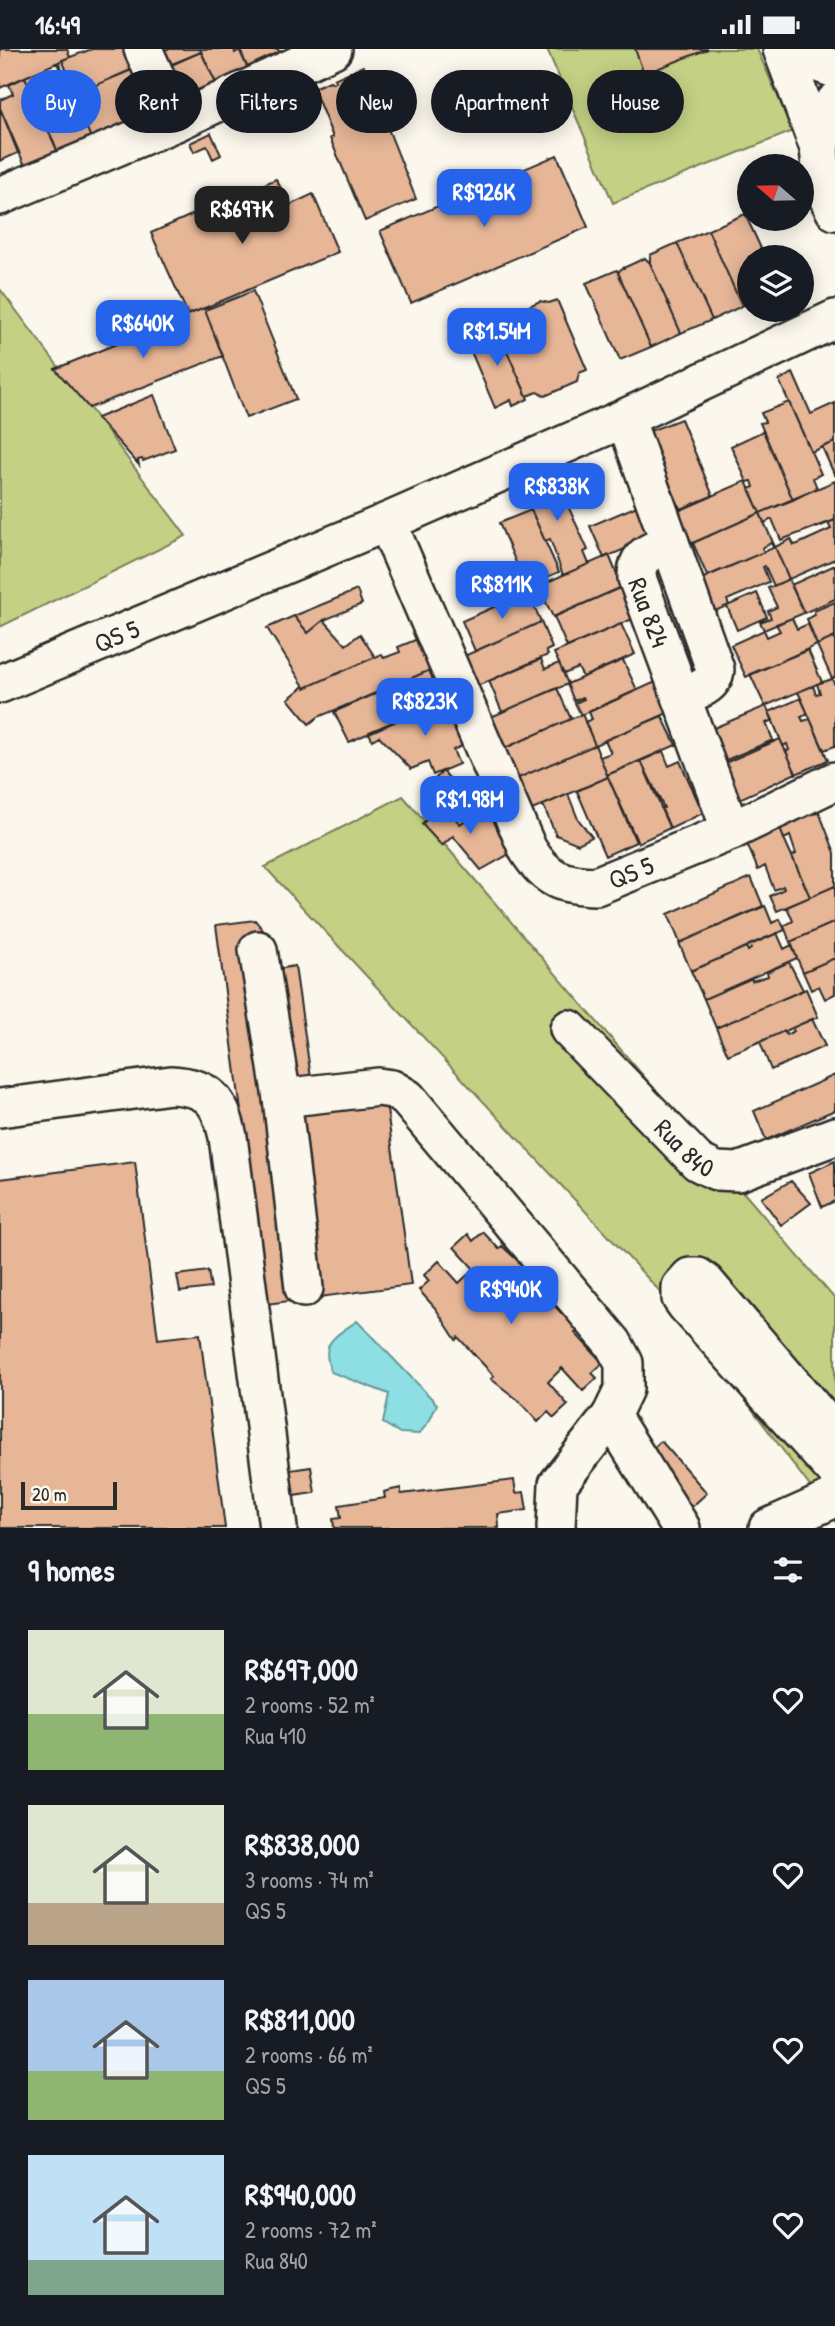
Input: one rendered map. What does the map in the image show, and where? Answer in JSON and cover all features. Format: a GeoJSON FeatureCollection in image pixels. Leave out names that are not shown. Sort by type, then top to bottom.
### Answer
{"type":"FeatureCollection","features":[{"type":"Feature","properties":{"kind":"street"},"geometry":{"type":"LineString","coordinates":[[143,49],[152,70]]}},
{"type":"Feature","properties":{"kind":"street"},"geometry":{"type":"LineString","coordinates":[[202,110],[333,49]]}},
{"type":"Feature","properties":{"kind":"street"},"geometry":{"type":"LineString","coordinates":[[782,50],[835,69]]}},
{"type":"Feature","properties":{"kind":"street"},"geometry":{"type":"LineString","coordinates":[[782,50],[818,148],[823,188],[835,211]]}},
{"type":"Feature","properties":{"kind":"street"},"geometry":{"type":"LineString","coordinates":[[818,148],[835,102]]}},
{"type":"Feature","properties":{"kind":"street"},"geometry":{"type":"LineString","coordinates":[[0,197],[150,133]]}},
{"type":"Feature","properties":{"kind":"street","name":"QS 5"},"geometry":{"type":"LineString","coordinates":[[0,684],[387,522],[625,418],[835,319]]}},
{"type":"Feature","properties":{"kind":"street","name":"Rua 824"},"geometry":{"type":"LineString","coordinates":[[625,418],[715,669],[715,678],[710,684],[682,697],[731,831]]}},
{"type":"Feature","properties":{"kind":"street","name":"QS 5"},"geometry":{"type":"LineString","coordinates":[[387,522],[528,850],[540,869],[575,885],[596,886],[832,790]]}},
{"type":"Feature","properties":{"kind":"street"},"geometry":{"type":"LineString","coordinates":[[258,950],[282,1098],[304,1288]]}},
{"type":"Feature","properties":{"kind":"street","name":"Rua 840"},"geometry":{"type":"LineString","coordinates":[[569,1029],[698,1162],[716,1171],[738,1172],[835,1136]]}},
{"type":"Feature","properties":{"kind":"street"},"geometry":{"type":"LineString","coordinates":[[0,1108],[171,1085],[189,1086],[206,1093],[217,1104],[224,1116],[228,1137],[278,1528]]}},
{"type":"Feature","properties":{"kind":"street"},"geometry":{"type":"LineString","coordinates":[[282,1098],[378,1087],[392,1089],[407,1098],[613,1343],[624,1363],[624,1389],[611,1416],[558,1484],[562,1523]]}},
{"type":"Feature","properties":{"kind":"street"},"geometry":{"type":"LineString","coordinates":[[690,1277],[698,1277],[705,1282],[835,1468],[686,1305],[681,1298],[681,1287],[690,1277]]}},
{"type":"Feature","properties":{"kind":"street"},"geometry":{"type":"LineString","coordinates":[[611,1416],[681,1528]]}},
{"type":"Feature","properties":{"kind":"street"},"geometry":{"type":"LineString","coordinates":[[768,1528],[835,1468]]}},
{"type":"Feature","properties":{"kind":"green space"},"geometry":{"type":"Polygon","coordinates":[[[547,49],[757,49],[793,131],[613,203],[573,110],[573,70],[556,70],[547,49]]]}},
{"type":"Feature","properties":{"kind":"green space"},"geometry":{"type":"Polygon","coordinates":[[[0,289],[186,536],[0,627],[0,289]]]}},
{"type":"Feature","properties":{"kind":"green space"},"geometry":{"type":"Polygon","coordinates":[[[403,796],[835,1299],[835,1520],[681,1314],[265,867],[403,796]]]}},
{"type":"Feature","properties":{"kind":"water"},"geometry":{"type":"Polygon","coordinates":[[[357,1321],[437,1404],[430,1420],[419,1434],[400,1433],[383,1423],[389,1394],[331,1372],[328,1347],[335,1337],[357,1321]]]}},
{"type":"Feature","properties":{"kind":"building"},"geometry":{"type":"Polygon","coordinates":[[[0,49],[67,49],[70,57],[41,70],[21,70],[21,79],[0,88],[0,49]]]}},
{"type":"Feature","properties":{"kind":"building"},"geometry":{"type":"Polygon","coordinates":[[[92,49],[125,49],[134,69],[115,70],[115,77],[101,83],[101,70],[66,70],[62,60],[92,49]]]}},
{"type":"Feature","properties":{"kind":"building"},"geometry":{"type":"Polygon","coordinates":[[[162,49],[200,49],[201,52],[172,64],[162,49]]]}},
{"type":"Feature","properties":{"kind":"building"},"geometry":{"type":"Polygon","coordinates":[[[200,49],[234,49],[235,53],[240,50],[249,70],[216,70],[216,84],[200,49]]]}},
{"type":"Feature","properties":{"kind":"building"},"geometry":{"type":"Polygon","coordinates":[[[239,49],[278,49],[282,59],[259,70],[248,70],[239,49]]]}},
{"type":"Feature","properties":{"kind":"building"},"geometry":{"type":"Polygon","coordinates":[[[635,49],[708,49],[654,70],[643,70],[635,49]]]}},
{"type":"Feature","properties":{"kind":"building"},"geometry":{"type":"Polygon","coordinates":[[[201,52],[216,83],[202,89],[202,70],[171,70],[169,66],[201,52]]]}},
{"type":"Feature","properties":{"kind":"building"},"geometry":{"type":"Polygon","coordinates":[[[115,77],[115,133],[93,143],[89,133],[101,133],[101,83],[115,77]]]}},
{"type":"Feature","properties":{"kind":"building"},"geometry":{"type":"Polygon","coordinates":[[[21,79],[21,133],[50,133],[58,152],[25,166],[0,108],[0,100],[13,94],[9,85],[21,79]]]}},
{"type":"Feature","properties":{"kind":"building"},"geometry":{"type":"Polygon","coordinates":[[[330,81],[336,81],[336,133],[390,133],[416,199],[365,221],[330,138],[333,137],[322,110],[322,84],[330,81]]]}},
{"type":"Feature","properties":{"kind":"building"},"geometry":{"type":"Polygon","coordinates":[[[0,108],[18,153],[0,161],[0,108]]]}},
{"type":"Feature","properties":{"kind":"building"},"geometry":{"type":"Polygon","coordinates":[[[49,133],[89,133],[92,141],[59,155],[49,133]]]}},
{"type":"Feature","properties":{"kind":"building"},"geometry":{"type":"Polygon","coordinates":[[[211,133],[221,155],[213,159],[207,146],[194,152],[190,143],[211,133]]]}},
{"type":"Feature","properties":{"kind":"building"},"geometry":{"type":"Polygon","coordinates":[[[557,155],[588,227],[411,303],[380,231],[557,155]]]}},
{"type":"Feature","properties":{"kind":"building"},"geometry":{"type":"Polygon","coordinates":[[[276,179],[290,205],[313,194],[338,252],[188,315],[151,233],[196,213],[199,218],[261,189],[260,186],[276,179]]]}},
{"type":"Feature","properties":{"kind":"building"},"geometry":{"type":"Polygon","coordinates":[[[737,217],[737,231],[753,231],[759,245],[737,245],[737,295],[708,230],[737,217]]]}},
{"type":"Feature","properties":{"kind":"building"},"geometry":{"type":"Polygon","coordinates":[[[708,230],[737,295],[737,308],[712,320],[677,243],[708,230]]]}},
{"type":"Feature","properties":{"kind":"building"},"geometry":{"type":"Polygon","coordinates":[[[677,243],[712,320],[681,333],[650,263],[650,255],[677,243]]]}},
{"type":"Feature","properties":{"kind":"building"},"geometry":{"type":"Polygon","coordinates":[[[645,258],[650,263],[681,333],[651,347],[618,273],[645,258]]]}},
{"type":"Feature","properties":{"kind":"building"},"geometry":{"type":"Polygon","coordinates":[[[617,270],[651,347],[620,360],[586,283],[617,270]]]}},
{"type":"Feature","properties":{"kind":"building"},"geometry":{"type":"Polygon","coordinates":[[[253,291],[296,399],[246,418],[205,310],[253,291]]]}},
{"type":"Feature","properties":{"kind":"building"},"geometry":{"type":"Polygon","coordinates":[[[557,300],[587,370],[579,373],[577,382],[545,396],[537,392],[527,396],[496,327],[507,322],[509,315],[540,301],[549,303],[557,300]]]}},
{"type":"Feature","properties":{"kind":"building"},"geometry":{"type":"Polygon","coordinates":[[[204,308],[223,356],[89,408],[55,369],[204,308]]]}},
{"type":"Feature","properties":{"kind":"building"},"geometry":{"type":"Polygon","coordinates":[[[495,324],[528,399],[513,406],[511,400],[495,408],[467,342],[483,334],[481,330],[495,324]]]}},
{"type":"Feature","properties":{"kind":"building"},"geometry":{"type":"Polygon","coordinates":[[[793,373],[811,414],[835,403],[835,442],[811,452],[779,380],[793,373]]]}},
{"type":"Feature","properties":{"kind":"building"},"geometry":{"type":"Polygon","coordinates":[[[154,395],[175,449],[143,461],[138,460],[139,465],[97,418],[154,395]]]}},
{"type":"Feature","properties":{"kind":"building"},"geometry":{"type":"Polygon","coordinates":[[[789,402],[821,474],[813,478],[817,488],[793,500],[760,423],[765,422],[761,413],[789,402]]]}},
{"type":"Feature","properties":{"kind":"building"},"geometry":{"type":"Polygon","coordinates":[[[681,419],[713,496],[681,510],[647,432],[681,419]]]}},
{"type":"Feature","properties":{"kind":"building"},"geometry":{"type":"Polygon","coordinates":[[[763,431],[793,500],[760,513],[749,489],[754,487],[752,481],[747,482],[731,446],[763,431]]]}},
{"type":"Feature","properties":{"kind":"building"},"geometry":{"type":"Polygon","coordinates":[[[835,442],[835,476],[822,447],[835,442]]]}},
{"type":"Feature","properties":{"kind":"building"},"geometry":{"type":"Polygon","coordinates":[[[553,473],[588,550],[584,552],[589,564],[563,575],[550,539],[545,541],[521,487],[553,473]]]}},
{"type":"Feature","properties":{"kind":"building"},"geometry":{"type":"Polygon","coordinates":[[[746,481],[760,513],[688,545],[672,513],[746,481]]]}},
{"type":"Feature","properties":{"kind":"building"},"geometry":{"type":"Polygon","coordinates":[[[835,481],[835,520],[781,540],[772,519],[764,523],[760,513],[835,481]]]}},
{"type":"Feature","properties":{"kind":"building"},"geometry":{"type":"Polygon","coordinates":[[[644,503],[657,535],[604,558],[590,526],[644,503]]]}},
{"type":"Feature","properties":{"kind":"building"},"geometry":{"type":"Polygon","coordinates":[[[531,510],[559,572],[526,586],[499,523],[531,510]]]}},
{"type":"Feature","properties":{"kind":"building"},"geometry":{"type":"Polygon","coordinates":[[[760,513],[775,547],[771,543],[762,548],[764,552],[707,576],[693,543],[760,513]]]}},
{"type":"Feature","properties":{"kind":"building"},"geometry":{"type":"Polygon","coordinates":[[[835,520],[835,559],[789,579],[775,547],[791,539],[794,545],[798,544],[831,529],[828,523],[816,528],[835,520]]]}},
{"type":"Feature","properties":{"kind":"building"},"geometry":{"type":"Polygon","coordinates":[[[775,547],[789,579],[774,586],[765,566],[763,567],[769,582],[727,600],[729,605],[715,611],[701,579],[775,547]]]}},
{"type":"Feature","properties":{"kind":"building"},"geometry":{"type":"Polygon","coordinates":[[[609,555],[622,587],[553,617],[538,586],[609,555]]]}},
{"type":"Feature","properties":{"kind":"building"},"geometry":{"type":"Polygon","coordinates":[[[835,565],[835,599],[804,613],[791,585],[835,565]]]}},
{"type":"Feature","properties":{"kind":"building"},"geometry":{"type":"Polygon","coordinates":[[[789,579],[804,613],[764,630],[760,622],[771,618],[768,611],[777,607],[768,588],[789,579]]]}},
{"type":"Feature","properties":{"kind":"building"},"geometry":{"type":"Polygon","coordinates":[[[622,587],[635,618],[567,647],[554,617],[622,587]]]}},
{"type":"Feature","properties":{"kind":"building"},"geometry":{"type":"Polygon","coordinates":[[[357,590],[362,604],[324,620],[308,633],[294,616],[357,590]]]}},
{"type":"Feature","properties":{"kind":"building"},"geometry":{"type":"Polygon","coordinates":[[[528,592],[541,622],[475,651],[462,621],[528,592]]]}},
{"type":"Feature","properties":{"kind":"building"},"geometry":{"type":"Polygon","coordinates":[[[757,593],[767,617],[737,630],[727,606],[757,593]]]}},
{"type":"Feature","properties":{"kind":"building"},"geometry":{"type":"Polygon","coordinates":[[[835,602],[835,637],[817,645],[807,619],[815,615],[814,611],[835,602]]]}},
{"type":"Feature","properties":{"kind":"building"},"geometry":{"type":"Polygon","coordinates":[[[294,616],[308,633],[324,620],[346,645],[360,634],[375,657],[305,688],[267,628],[294,616]]]}},
{"type":"Feature","properties":{"kind":"building"},"geometry":{"type":"Polygon","coordinates":[[[792,618],[797,629],[808,624],[817,645],[746,677],[731,645],[764,630],[767,637],[780,631],[776,624],[792,618]]]}},
{"type":"Feature","properties":{"kind":"building"},"geometry":{"type":"Polygon","coordinates":[[[541,622],[552,648],[546,651],[548,655],[475,687],[462,657],[541,622]]]}},
{"type":"Feature","properties":{"kind":"building"},"geometry":{"type":"Polygon","coordinates":[[[621,624],[635,654],[583,677],[578,668],[564,674],[554,653],[621,624]]]}},
{"type":"Feature","properties":{"kind":"building"},"geometry":{"type":"Polygon","coordinates":[[[835,637],[835,677],[832,679],[817,645],[835,637]]]}},
{"type":"Feature","properties":{"kind":"building"},"geometry":{"type":"Polygon","coordinates":[[[420,638],[433,669],[318,717],[309,724],[288,699],[304,686],[305,688],[382,654],[384,658],[400,652],[398,647],[420,638]]]}},
{"type":"Feature","properties":{"kind":"building"},"geometry":{"type":"Polygon","coordinates":[[[808,650],[822,682],[765,706],[750,674],[808,650]]]}},
{"type":"Feature","properties":{"kind":"building"},"geometry":{"type":"Polygon","coordinates":[[[541,659],[545,669],[559,663],[568,684],[502,712],[489,681],[541,659]]]}},
{"type":"Feature","properties":{"kind":"building"},"geometry":{"type":"Polygon","coordinates":[[[623,660],[637,690],[581,715],[575,703],[584,699],[583,697],[574,701],[567,684],[623,660]]]}},
{"type":"Feature","properties":{"kind":"building"},"geometry":{"type":"Polygon","coordinates":[[[432,669],[446,699],[349,742],[334,712],[432,669]]]}},
{"type":"Feature","properties":{"kind":"building"},"geometry":{"type":"Polygon","coordinates":[[[832,679],[835,685],[835,746],[824,750],[798,692],[813,686],[816,694],[820,693],[817,684],[832,679]]]}},
{"type":"Feature","properties":{"kind":"building"},"geometry":{"type":"Polygon","coordinates":[[[660,680],[679,708],[595,745],[585,722],[592,719],[589,712],[660,680]]]}},
{"type":"Feature","properties":{"kind":"building"},"geometry":{"type":"Polygon","coordinates":[[[557,688],[571,719],[505,748],[491,717],[557,688]]]}},
{"type":"Feature","properties":{"kind":"building"},"geometry":{"type":"Polygon","coordinates":[[[801,698],[808,714],[801,717],[803,721],[810,719],[828,760],[796,774],[786,751],[789,750],[787,744],[783,746],[769,712],[801,698]]]}},
{"type":"Feature","properties":{"kind":"building"},"geometry":{"type":"Polygon","coordinates":[[[447,699],[466,744],[453,750],[459,764],[433,775],[428,762],[411,769],[379,736],[372,740],[369,732],[447,699]]]}},
{"type":"Feature","properties":{"kind":"building"},"geometry":{"type":"Polygon","coordinates":[[[766,706],[773,720],[766,723],[773,740],[724,761],[704,732],[766,706]]]}},
{"type":"Feature","properties":{"kind":"building"},"geometry":{"type":"Polygon","coordinates":[[[582,714],[595,745],[516,779],[503,749],[582,714]]]}},
{"type":"Feature","properties":{"kind":"building"},"geometry":{"type":"Polygon","coordinates":[[[662,716],[676,745],[607,775],[600,757],[611,753],[605,740],[662,716]]]}},
{"type":"Feature","properties":{"kind":"building"},"geometry":{"type":"Polygon","coordinates":[[[780,739],[796,773],[735,801],[718,766],[780,739]]]}},
{"type":"Feature","properties":{"kind":"building"},"geometry":{"type":"Polygon","coordinates":[[[595,745],[608,777],[530,811],[516,779],[595,745]]]}},
{"type":"Feature","properties":{"kind":"building"},"geometry":{"type":"Polygon","coordinates":[[[663,751],[669,766],[680,761],[703,813],[670,829],[661,809],[664,808],[641,761],[663,751]]]}},
{"type":"Feature","properties":{"kind":"building"},"geometry":{"type":"Polygon","coordinates":[[[641,761],[670,828],[638,843],[607,775],[641,761]]]}},
{"type":"Feature","properties":{"kind":"building"},"geometry":{"type":"Polygon","coordinates":[[[443,771],[483,817],[474,823],[469,818],[460,824],[427,787],[443,771]]]}},
{"type":"Feature","properties":{"kind":"building"},"geometry":{"type":"Polygon","coordinates":[[[608,777],[636,842],[605,856],[577,791],[608,777]]]}},
{"type":"Feature","properties":{"kind":"building"},"geometry":{"type":"Polygon","coordinates":[[[568,794],[578,819],[592,837],[578,844],[556,835],[543,805],[568,794]]]}},
{"type":"Feature","properties":{"kind":"building"},"geometry":{"type":"Polygon","coordinates":[[[443,804],[460,824],[469,818],[474,823],[492,810],[511,853],[481,870],[453,836],[442,846],[422,824],[443,804]]]}},
{"type":"Feature","properties":{"kind":"building"},"geometry":{"type":"Polygon","coordinates":[[[813,811],[815,814],[819,812],[835,853],[835,886],[810,897],[792,856],[796,854],[790,836],[784,839],[780,828],[813,811]]]}},
{"type":"Feature","properties":{"kind":"building"},"geometry":{"type":"Polygon","coordinates":[[[779,827],[810,897],[777,911],[770,896],[784,889],[783,886],[774,890],[765,866],[758,870],[746,841],[779,827]]]}},
{"type":"Feature","properties":{"kind":"building"},"geometry":{"type":"Polygon","coordinates":[[[751,877],[763,906],[680,943],[668,914],[751,877]]]}},
{"type":"Feature","properties":{"kind":"building"},"geometry":{"type":"Polygon","coordinates":[[[835,886],[835,922],[790,942],[784,926],[793,921],[787,907],[835,886]]]}},
{"type":"Feature","properties":{"kind":"building"},"geometry":{"type":"Polygon","coordinates":[[[765,906],[772,923],[780,919],[785,930],[691,971],[679,943],[765,906]]]}},
{"type":"Feature","properties":{"kind":"building"},"geometry":{"type":"Polygon","coordinates":[[[255,920],[266,934],[272,970],[295,966],[311,1078],[385,1095],[411,1285],[267,1304],[216,925],[255,920]]]}},
{"type":"Feature","properties":{"kind":"building"},"geometry":{"type":"Polygon","coordinates":[[[835,922],[835,958],[803,972],[790,942],[835,922]]]}},
{"type":"Feature","properties":{"kind":"building"},"geometry":{"type":"Polygon","coordinates":[[[777,933],[784,949],[792,945],[797,958],[704,999],[691,971],[746,947],[748,951],[751,949],[749,945],[777,933]]]}},
{"type":"Feature","properties":{"kind":"building"},"geometry":{"type":"Polygon","coordinates":[[[835,958],[835,994],[825,999],[819,986],[811,990],[803,972],[835,958]]]}},
{"type":"Feature","properties":{"kind":"building"},"geometry":{"type":"Polygon","coordinates":[[[789,962],[803,990],[716,1028],[704,999],[752,978],[752,981],[768,976],[767,972],[789,962]]]}},
{"type":"Feature","properties":{"kind":"building"},"geometry":{"type":"Polygon","coordinates":[[[806,989],[818,1017],[728,1055],[716,1028],[806,989]]]}},
{"type":"Feature","properties":{"kind":"building"},"geometry":{"type":"Polygon","coordinates":[[[812,1019],[825,1046],[771,1070],[760,1042],[784,1031],[786,1035],[794,1031],[792,1028],[812,1019]]]}},
{"type":"Feature","properties":{"kind":"building"},"geometry":{"type":"Polygon","coordinates":[[[835,1075],[835,1110],[766,1140],[754,1111],[835,1075]]]}},
{"type":"Feature","properties":{"kind":"building"},"geometry":{"type":"Polygon","coordinates":[[[835,1161],[835,1201],[822,1207],[809,1173],[835,1161]]]}},
{"type":"Feature","properties":{"kind":"building"},"geometry":{"type":"Polygon","coordinates":[[[135,1162],[158,1339],[200,1334],[225,1528],[0,1528],[0,1179],[135,1162]]]}},
{"type":"Feature","properties":{"kind":"building"},"geometry":{"type":"Polygon","coordinates":[[[791,1181],[811,1203],[781,1225],[761,1198],[791,1181]]]}},
{"type":"Feature","properties":{"kind":"building"},"geometry":{"type":"Polygon","coordinates":[[[483,1232],[499,1249],[502,1246],[529,1271],[526,1275],[563,1315],[566,1313],[578,1331],[575,1333],[603,1363],[592,1373],[597,1378],[583,1391],[562,1368],[548,1382],[568,1405],[554,1418],[548,1412],[538,1422],[518,1400],[491,1379],[494,1376],[458,1337],[456,1340],[436,1309],[419,1290],[429,1281],[424,1275],[439,1261],[459,1283],[474,1269],[454,1247],[468,1234],[473,1241],[483,1232]]]}},
{"type":"Feature","properties":{"kind":"building"},"geometry":{"type":"Polygon","coordinates":[[[208,1271],[211,1288],[180,1292],[177,1275],[208,1271]]]}},
{"type":"Feature","properties":{"kind":"building"},"geometry":{"type":"Polygon","coordinates":[[[661,1441],[707,1493],[686,1512],[656,1478],[666,1469],[650,1451],[661,1441]]]}},
{"type":"Feature","properties":{"kind":"building"},"geometry":{"type":"Polygon","coordinates":[[[311,1467],[315,1493],[293,1496],[290,1470],[311,1467]]]}},
{"type":"Feature","properties":{"kind":"building"},"geometry":{"type":"Polygon","coordinates":[[[514,1480],[516,1493],[524,1492],[527,1510],[498,1514],[499,1528],[334,1528],[333,1519],[341,1518],[339,1505],[385,1498],[384,1492],[387,1491],[401,1488],[401,1494],[514,1480]]]}}]}
